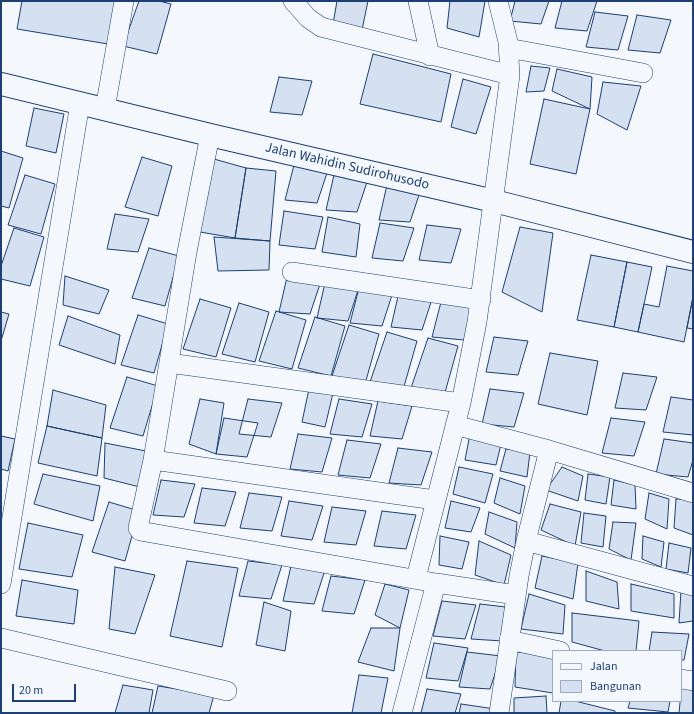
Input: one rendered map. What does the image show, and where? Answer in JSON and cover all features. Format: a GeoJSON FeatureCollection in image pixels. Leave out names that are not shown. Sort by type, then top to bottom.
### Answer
{"type":"FeatureCollection","features":[{"type":"Feature","properties":{"kind":"highway","name":"Jalan Wahidin Sudirohusodo"},"geometry":{"type":"LineString","coordinates":[[1,84],[210,135],[494,201],[693,252]]}},
{"type":"Feature","properties":{"kind":"street"},"geometry":{"type":"LineString","coordinates":[[105,109],[124,1]]}},
{"type":"Feature","properties":{"kind":"street"},"geometry":{"type":"LineString","coordinates":[[293,1],[308,18],[321,27],[430,56],[510,75]]}},
{"type":"Feature","properties":{"kind":"street"},"geometry":{"type":"LineString","coordinates":[[418,1],[430,56]]}},
{"type":"Feature","properties":{"kind":"street"},"geometry":{"type":"LineString","coordinates":[[416,578],[461,403],[481,300],[510,75],[508,48],[498,1]]}},
{"type":"Feature","properties":{"kind":"street"},"geometry":{"type":"LineString","coordinates":[[508,48],[643,73]]}},
{"type":"Feature","properties":{"kind":"street"},"geometry":{"type":"LineString","coordinates":[[1,584],[80,103]]}},
{"type":"Feature","properties":{"kind":"street"},"geometry":{"type":"LineString","coordinates":[[210,135],[187,252],[153,460],[138,526],[140,530],[516,596]]}},
{"type":"Feature","properties":{"kind":"street"},"geometry":{"type":"LineString","coordinates":[[292,272],[481,300]]}},
{"type":"Feature","properties":{"kind":"street"},"geometry":{"type":"LineString","coordinates":[[168,363],[461,403]]}},
{"type":"Feature","properties":{"kind":"street"},"geometry":{"type":"LineString","coordinates":[[455,425],[549,450],[693,493]]}},
{"type":"Feature","properties":{"kind":"street"},"geometry":{"type":"LineString","coordinates":[[499,713],[509,640],[526,541],[549,450]]}},
{"type":"Feature","properties":{"kind":"street"},"geometry":{"type":"LineString","coordinates":[[153,460],[435,500]]}},
{"type":"Feature","properties":{"kind":"street"},"geometry":{"type":"LineString","coordinates":[[526,541],[693,586]]}},
{"type":"Feature","properties":{"kind":"street"},"geometry":{"type":"LineString","coordinates":[[402,713],[436,583]]}},
{"type":"Feature","properties":{"kind":"street"},"geometry":{"type":"LineString","coordinates":[[1,638],[227,691]]}},
{"type":"Feature","properties":{"kind":"street"},"geometry":{"type":"LineString","coordinates":[[509,640],[555,650]]}},
{"type":"Feature","properties":{"kind":"street"},"geometry":{"type":"LineString","coordinates":[[682,679],[693,681]]}},
{"type":"Feature","properties":{"kind":"building"},"geometry":{"type":"Polygon","coordinates":[[[22,1],[117,1],[108,44],[17,29],[22,1]]]}},
{"type":"Feature","properties":{"kind":"building"},"geometry":{"type":"Polygon","coordinates":[[[139,1],[159,1],[171,4],[157,54],[123,46],[139,1]]]}},
{"type":"Feature","properties":{"kind":"building"},"geometry":{"type":"Polygon","coordinates":[[[337,1],[368,1],[362,30],[333,24],[337,1]]]}},
{"type":"Feature","properties":{"kind":"building"},"geometry":{"type":"Polygon","coordinates":[[[450,1],[485,1],[479,37],[447,28],[450,1]]]}},
{"type":"Feature","properties":{"kind":"building"},"geometry":{"type":"Polygon","coordinates":[[[515,1],[549,1],[541,24],[510,21],[515,1]]]}},
{"type":"Feature","properties":{"kind":"building"},"geometry":{"type":"Polygon","coordinates":[[[562,1],[597,1],[587,31],[555,28],[562,1]]]}},
{"type":"Feature","properties":{"kind":"building"},"geometry":{"type":"Polygon","coordinates":[[[595,12],[628,16],[618,50],[586,47],[595,12]]]}},
{"type":"Feature","properties":{"kind":"building"},"geometry":{"type":"Polygon","coordinates":[[[637,15],[671,20],[660,53],[628,50],[637,15]]]}},
{"type":"Feature","properties":{"kind":"building"},"geometry":{"type":"Polygon","coordinates":[[[373,54],[451,74],[441,122],[360,104],[373,54]]]}},
{"type":"Feature","properties":{"kind":"building"},"geometry":{"type":"Polygon","coordinates":[[[531,66],[550,68],[544,91],[526,92],[531,66]]]}},
{"type":"Feature","properties":{"kind":"building"},"geometry":{"type":"Polygon","coordinates":[[[557,69],[592,77],[590,109],[552,91],[557,69]]]}},
{"type":"Feature","properties":{"kind":"building"},"geometry":{"type":"Polygon","coordinates":[[[279,77],[312,81],[302,115],[270,112],[279,77]]]}},
{"type":"Feature","properties":{"kind":"building"},"geometry":{"type":"Polygon","coordinates":[[[463,79],[491,87],[476,134],[451,127],[463,79]]]}},
{"type":"Feature","properties":{"kind":"building"},"geometry":{"type":"Polygon","coordinates":[[[603,82],[641,86],[627,130],[597,114],[603,82]]]}},
{"type":"Feature","properties":{"kind":"building"},"geometry":{"type":"Polygon","coordinates":[[[544,99],[590,109],[576,174],[530,164],[544,99]]]}},
{"type":"Feature","properties":{"kind":"building"},"geometry":{"type":"Polygon","coordinates":[[[34,108],[64,114],[56,153],[26,146],[34,108]]]}},
{"type":"Feature","properties":{"kind":"building"},"geometry":{"type":"Polygon","coordinates":[[[1,151],[23,158],[9,208],[1,206],[1,151]]]}},
{"type":"Feature","properties":{"kind":"building"},"geometry":{"type":"Polygon","coordinates":[[[142,157],[172,166],[158,216],[125,207],[142,157]]]}},
{"type":"Feature","properties":{"kind":"building"},"geometry":{"type":"Polygon","coordinates":[[[214,159],[246,168],[235,238],[200,232],[214,159]]]}},
{"type":"Feature","properties":{"kind":"building"},"geometry":{"type":"Polygon","coordinates":[[[294,165],[328,170],[317,203],[285,200],[294,165]]]}},
{"type":"Feature","properties":{"kind":"building"},"geometry":{"type":"Polygon","coordinates":[[[246,168],[276,171],[270,241],[235,238],[246,168]]]}},
{"type":"Feature","properties":{"kind":"building"},"geometry":{"type":"Polygon","coordinates":[[[25,175],[55,184],[41,234],[8,225],[25,175]]]}},
{"type":"Feature","properties":{"kind":"building"},"geometry":{"type":"Polygon","coordinates":[[[334,175],[368,179],[357,212],[326,210],[334,175]]]}},
{"type":"Feature","properties":{"kind":"building"},"geometry":{"type":"Polygon","coordinates":[[[387,185],[421,189],[410,222],[379,220],[387,185]]]}},
{"type":"Feature","properties":{"kind":"building"},"geometry":{"type":"Polygon","coordinates":[[[284,211],[323,217],[315,249],[279,245],[284,211]]]}},
{"type":"Feature","properties":{"kind":"building"},"geometry":{"type":"Polygon","coordinates":[[[115,214],[149,219],[138,252],[107,249],[115,214]]]}},
{"type":"Feature","properties":{"kind":"building"},"geometry":{"type":"Polygon","coordinates":[[[328,217],[360,224],[356,257],[322,252],[328,217]]]}},
{"type":"Feature","properties":{"kind":"building"},"geometry":{"type":"Polygon","coordinates":[[[380,223],[414,228],[403,261],[372,258],[380,223]]]}},
{"type":"Feature","properties":{"kind":"building"},"geometry":{"type":"Polygon","coordinates":[[[427,225],[461,229],[451,263],[419,260],[427,225]]]}},
{"type":"Feature","properties":{"kind":"building"},"geometry":{"type":"Polygon","coordinates":[[[520,227],[553,233],[542,312],[502,292],[520,227]]]}},
{"type":"Feature","properties":{"kind":"building"},"geometry":{"type":"Polygon","coordinates":[[[14,228],[44,237],[30,286],[1,279],[1,266],[14,228]]]}},
{"type":"Feature","properties":{"kind":"building"},"geometry":{"type":"Polygon","coordinates":[[[214,237],[270,241],[269,270],[218,271],[214,237]]]}},
{"type":"Feature","properties":{"kind":"building"},"geometry":{"type":"Polygon","coordinates":[[[149,248],[179,256],[165,306],[132,298],[149,248]]]}},
{"type":"Feature","properties":{"kind":"building"},"geometry":{"type":"Polygon","coordinates":[[[591,255],[627,262],[614,327],[577,320],[591,255]]]}},
{"type":"Feature","properties":{"kind":"building"},"geometry":{"type":"Polygon","coordinates":[[[627,262],[652,267],[638,332],[614,327],[627,262]]]}},
{"type":"Feature","properties":{"kind":"building"},"geometry":{"type":"Polygon","coordinates":[[[667,266],[693,271],[693,297],[684,342],[638,332],[644,304],[659,307],[667,266]]]}},
{"type":"Feature","properties":{"kind":"building"},"geometry":{"type":"Polygon","coordinates":[[[65,276],[109,290],[99,314],[63,305],[65,276]]]}},
{"type":"Feature","properties":{"kind":"building"},"geometry":{"type":"Polygon","coordinates":[[[287,277],[321,281],[310,314],[279,312],[287,277]]]}},
{"type":"Feature","properties":{"kind":"building"},"geometry":{"type":"Polygon","coordinates":[[[325,283],[359,287],[348,321],[317,318],[325,283]]]}},
{"type":"Feature","properties":{"kind":"building"},"geometry":{"type":"Polygon","coordinates":[[[359,288],[393,292],[382,326],[350,323],[359,288]]]}},
{"type":"Feature","properties":{"kind":"building"},"geometry":{"type":"Polygon","coordinates":[[[399,292],[433,296],[422,330],[391,327],[399,292]]]}},
{"type":"Feature","properties":{"kind":"building"},"geometry":{"type":"Polygon","coordinates":[[[693,297],[693,329],[687,328],[693,297]]]}},
{"type":"Feature","properties":{"kind":"building"},"geometry":{"type":"Polygon","coordinates":[[[200,299],[231,308],[216,357],[183,349],[200,299]]]}},
{"type":"Feature","properties":{"kind":"building"},"geometry":{"type":"Polygon","coordinates":[[[441,302],[475,306],[464,340],[432,337],[441,302]]]}},
{"type":"Feature","properties":{"kind":"building"},"geometry":{"type":"Polygon","coordinates":[[[239,303],[269,312],[255,362],[222,354],[239,303]]]}},
{"type":"Feature","properties":{"kind":"building"},"geometry":{"type":"Polygon","coordinates":[[[276,311],[306,320],[292,369],[259,361],[276,311]]]}},
{"type":"Feature","properties":{"kind":"building"},"geometry":{"type":"Polygon","coordinates":[[[1,312],[9,314],[1,341],[1,312]]]}},
{"type":"Feature","properties":{"kind":"building"},"geometry":{"type":"Polygon","coordinates":[[[138,315],[168,324],[154,373],[121,365],[138,315]]]}},
{"type":"Feature","properties":{"kind":"building"},"geometry":{"type":"Polygon","coordinates":[[[68,316],[120,335],[115,364],[59,345],[68,316]]]}},
{"type":"Feature","properties":{"kind":"building"},"geometry":{"type":"Polygon","coordinates":[[[315,317],[345,326],[331,376],[298,368],[315,317]]]}},
{"type":"Feature","properties":{"kind":"building"},"geometry":{"type":"Polygon","coordinates":[[[349,325],[379,334],[365,384],[332,376],[349,325]]]}},
{"type":"Feature","properties":{"kind":"building"},"geometry":{"type":"Polygon","coordinates":[[[387,332],[417,341],[403,390],[370,382],[387,332]]]}},
{"type":"Feature","properties":{"kind":"building"},"geometry":{"type":"Polygon","coordinates":[[[494,337],[528,341],[518,375],[486,372],[494,337]]]}},
{"type":"Feature","properties":{"kind":"building"},"geometry":{"type":"Polygon","coordinates":[[[428,338],[458,346],[444,396],[411,388],[428,338]]]}},
{"type":"Feature","properties":{"kind":"building"},"geometry":{"type":"Polygon","coordinates":[[[550,353],[598,361],[587,415],[538,404],[550,353]]]}},
{"type":"Feature","properties":{"kind":"building"},"geometry":{"type":"Polygon","coordinates":[[[623,373],[657,377],[646,410],[615,408],[623,373]]]}},
{"type":"Feature","properties":{"kind":"building"},"geometry":{"type":"Polygon","coordinates":[[[127,377],[158,386],[143,436],[110,428],[127,377]]]}},
{"type":"Feature","properties":{"kind":"building"},"geometry":{"type":"Polygon","coordinates":[[[310,384],[334,389],[325,427],[302,422],[310,384]]]}},
{"type":"Feature","properties":{"kind":"building"},"geometry":{"type":"Polygon","coordinates":[[[490,389],[524,393],[514,427],[482,424],[490,389]]]}},
{"type":"Feature","properties":{"kind":"building"},"geometry":{"type":"Polygon","coordinates":[[[53,390],[106,405],[102,438],[47,426],[53,390]]]}},
{"type":"Feature","properties":{"kind":"building"},"geometry":{"type":"Polygon","coordinates":[[[671,397],[693,400],[693,435],[663,432],[671,397]]]}},
{"type":"Feature","properties":{"kind":"building"},"geometry":{"type":"Polygon","coordinates":[[[200,399],[224,403],[216,454],[189,444],[200,399]]]}},
{"type":"Feature","properties":{"kind":"building"},"geometry":{"type":"Polygon","coordinates":[[[248,399],[282,403],[271,437],[239,434],[248,399]]]}},
{"type":"Feature","properties":{"kind":"building"},"geometry":{"type":"Polygon","coordinates":[[[339,399],[372,404],[362,437],[330,434],[339,399]]]}},
{"type":"Feature","properties":{"kind":"building"},"geometry":{"type":"Polygon","coordinates":[[[378,401],[412,406],[402,439],[370,436],[378,401]]]}},
{"type":"Feature","properties":{"kind":"building"},"geometry":{"type":"Polygon","coordinates":[[[224,418],[258,423],[247,457],[216,454],[224,418]]]}},
{"type":"Feature","properties":{"kind":"building"},"geometry":{"type":"Polygon","coordinates":[[[611,418],[645,422],[634,456],[602,453],[611,418]]]}},
{"type":"Feature","properties":{"kind":"building"},"geometry":{"type":"Polygon","coordinates":[[[47,426],[102,438],[97,476],[38,463],[47,426]]]}},
{"type":"Feature","properties":{"kind":"building"},"geometry":{"type":"Polygon","coordinates":[[[298,434],[332,438],[322,472],[290,469],[298,434]]]}},
{"type":"Feature","properties":{"kind":"building"},"geometry":{"type":"Polygon","coordinates":[[[470,434],[502,440],[496,465],[465,460],[470,434]]]}},
{"type":"Feature","properties":{"kind":"building"},"geometry":{"type":"Polygon","coordinates":[[[1,436],[15,439],[8,471],[1,469],[1,436]]]}},
{"type":"Feature","properties":{"kind":"building"},"geometry":{"type":"Polygon","coordinates":[[[664,439],[693,443],[693,460],[688,477],[656,474],[664,439]]]}},
{"type":"Feature","properties":{"kind":"building"},"geometry":{"type":"Polygon","coordinates":[[[347,440],[381,444],[370,478],[338,475],[347,440]]]}},
{"type":"Feature","properties":{"kind":"building"},"geometry":{"type":"Polygon","coordinates":[[[105,443],[146,451],[140,487],[104,478],[105,443]]]}},
{"type":"Feature","properties":{"kind":"building"},"geometry":{"type":"Polygon","coordinates":[[[398,448],[432,452],[421,485],[389,483],[398,448]]]}},
{"type":"Feature","properties":{"kind":"building"},"geometry":{"type":"Polygon","coordinates":[[[506,449],[530,452],[527,477],[500,471],[506,449]]]}},
{"type":"Feature","properties":{"kind":"building"},"geometry":{"type":"Polygon","coordinates":[[[459,467],[493,474],[485,503],[453,494],[459,467]]]}},
{"type":"Feature","properties":{"kind":"building"},"geometry":{"type":"Polygon","coordinates":[[[562,467],[583,476],[578,501],[546,490],[562,467]]]}},
{"type":"Feature","properties":{"kind":"building"},"geometry":{"type":"Polygon","coordinates":[[[43,474],[100,486],[93,521],[34,504],[43,474]]]}},
{"type":"Feature","properties":{"kind":"building"},"geometry":{"type":"Polygon","coordinates":[[[588,474],[610,477],[606,504],[585,500],[588,474]]]}},
{"type":"Feature","properties":{"kind":"building"},"geometry":{"type":"Polygon","coordinates":[[[500,478],[525,486],[520,514],[494,503],[500,478]]]}},
{"type":"Feature","properties":{"kind":"building"},"geometry":{"type":"Polygon","coordinates":[[[161,480],[195,484],[184,517],[153,515],[161,480]]]}},
{"type":"Feature","properties":{"kind":"building"},"geometry":{"type":"Polygon","coordinates":[[[614,480],[635,485],[636,509],[611,505],[614,480]]]}},
{"type":"Feature","properties":{"kind":"building"},"geometry":{"type":"Polygon","coordinates":[[[202,488],[236,492],[225,526],[194,523],[202,488]]]}},
{"type":"Feature","properties":{"kind":"building"},"geometry":{"type":"Polygon","coordinates":[[[249,493],[282,497],[272,531],[240,528],[249,493]]]}},
{"type":"Feature","properties":{"kind":"building"},"geometry":{"type":"Polygon","coordinates":[[[649,493],[669,499],[667,529],[645,519],[649,493]]]}},
{"type":"Feature","properties":{"kind":"building"},"geometry":{"type":"Polygon","coordinates":[[[676,499],[693,499],[693,535],[674,528],[676,499]]]}},
{"type":"Feature","properties":{"kind":"building"},"geometry":{"type":"Polygon","coordinates":[[[289,501],[323,506],[312,540],[281,536],[289,501]]]}},
{"type":"Feature","properties":{"kind":"building"},"geometry":{"type":"Polygon","coordinates":[[[451,501],[480,508],[471,532],[445,528],[451,501]]]}},
{"type":"Feature","properties":{"kind":"building"},"geometry":{"type":"Polygon","coordinates":[[[109,502],[139,511],[125,561],[92,552],[109,502]]]}},
{"type":"Feature","properties":{"kind":"building"},"geometry":{"type":"Polygon","coordinates":[[[550,504],[581,512],[575,546],[541,530],[550,504]]]}},
{"type":"Feature","properties":{"kind":"building"},"geometry":{"type":"Polygon","coordinates":[[[332,507],[366,511],[356,545],[324,542],[332,507]]]}},
{"type":"Feature","properties":{"kind":"building"},"geometry":{"type":"Polygon","coordinates":[[[382,511],[416,515],[406,549],[374,546],[382,511]]]}},
{"type":"Feature","properties":{"kind":"building"},"geometry":{"type":"Polygon","coordinates":[[[489,512],[517,522],[515,548],[485,534],[489,512]]]}},
{"type":"Feature","properties":{"kind":"building"},"geometry":{"type":"Polygon","coordinates":[[[584,513],[606,516],[603,547],[581,543],[584,513]]]}},
{"type":"Feature","properties":{"kind":"building"},"geometry":{"type":"Polygon","coordinates":[[[613,522],[636,523],[631,560],[609,549],[613,522]]]}},
{"type":"Feature","properties":{"kind":"building"},"geometry":{"type":"Polygon","coordinates":[[[28,523],[83,535],[72,577],[19,569],[28,523]]]}},
{"type":"Feature","properties":{"kind":"building"},"geometry":{"type":"Polygon","coordinates":[[[440,536],[469,542],[462,569],[439,565],[440,536]]]}},
{"type":"Feature","properties":{"kind":"building"},"geometry":{"type":"Polygon","coordinates":[[[643,536],[664,542],[661,567],[642,559],[643,536]]]}},
{"type":"Feature","properties":{"kind":"building"},"geometry":{"type":"Polygon","coordinates":[[[479,541],[511,555],[504,585],[475,575],[479,541]]]}},
{"type":"Feature","properties":{"kind":"building"},"geometry":{"type":"Polygon","coordinates":[[[669,543],[691,548],[688,573],[666,569],[669,543]]]}},
{"type":"Feature","properties":{"kind":"building"},"geometry":{"type":"Polygon","coordinates":[[[542,556],[578,563],[573,599],[535,588],[542,556]]]}},
{"type":"Feature","properties":{"kind":"building"},"geometry":{"type":"Polygon","coordinates":[[[187,561],[238,568],[222,647],[170,636],[187,561]]]}},
{"type":"Feature","properties":{"kind":"building"},"geometry":{"type":"Polygon","coordinates":[[[248,561],[282,565],[271,599],[239,596],[248,561]]]}},
{"type":"Feature","properties":{"kind":"building"},"geometry":{"type":"Polygon","coordinates":[[[291,566],[325,570],[314,604],[283,601],[291,566]]]}},
{"type":"Feature","properties":{"kind":"building"},"geometry":{"type":"Polygon","coordinates":[[[115,567],[155,575],[135,634],[109,629],[115,567]]]}},
{"type":"Feature","properties":{"kind":"building"},"geometry":{"type":"Polygon","coordinates":[[[586,571],[617,582],[619,609],[586,601],[586,571]]]}},
{"type":"Feature","properties":{"kind":"building"},"geometry":{"type":"Polygon","coordinates":[[[331,576],[365,580],[354,614],[322,611],[331,576]]]}},
{"type":"Feature","properties":{"kind":"building"},"geometry":{"type":"Polygon","coordinates":[[[22,580],[78,590],[74,624],[16,616],[22,580]]]}},
{"type":"Feature","properties":{"kind":"building"},"geometry":{"type":"Polygon","coordinates":[[[385,584],[409,590],[400,628],[375,615],[385,584]]]}},
{"type":"Feature","properties":{"kind":"building"},"geometry":{"type":"Polygon","coordinates":[[[631,584],[674,594],[674,618],[631,611],[631,584]]]}},
{"type":"Feature","properties":{"kind":"building"},"geometry":{"type":"Polygon","coordinates":[[[681,591],[693,594],[693,621],[679,623],[681,591]]]}},
{"type":"Feature","properties":{"kind":"building"},"geometry":{"type":"Polygon","coordinates":[[[529,594],[565,605],[563,634],[521,629],[529,594]]]}},
{"type":"Feature","properties":{"kind":"building"},"geometry":{"type":"Polygon","coordinates":[[[442,601],[476,605],[465,639],[433,636],[442,601]]]}},
{"type":"Feature","properties":{"kind":"building"},"geometry":{"type":"Polygon","coordinates":[[[264,602],[291,611],[285,651],[256,645],[264,602]]]}},
{"type":"Feature","properties":{"kind":"building"},"geometry":{"type":"Polygon","coordinates":[[[480,604],[514,608],[503,641],[471,639],[480,604]]]}},
{"type":"Feature","properties":{"kind":"building"},"geometry":{"type":"Polygon","coordinates":[[[572,613],[639,621],[636,650],[601,650],[572,642],[572,613]]]}},
{"type":"Feature","properties":{"kind":"building"},"geometry":{"type":"Polygon","coordinates":[[[371,628],[400,628],[394,671],[358,662],[371,628]]]}},
{"type":"Feature","properties":{"kind":"building"},"geometry":{"type":"Polygon","coordinates":[[[652,632],[689,634],[684,660],[682,660],[682,650],[649,650],[652,632]]]}},
{"type":"Feature","properties":{"kind":"building"},"geometry":{"type":"Polygon","coordinates":[[[434,643],[468,648],[458,681],[426,678],[434,643]]]}},
{"type":"Feature","properties":{"kind":"building"},"geometry":{"type":"Polygon","coordinates":[[[467,652],[501,656],[490,689],[459,687],[467,652]]]}},
{"type":"Feature","properties":{"kind":"building"},"geometry":{"type":"Polygon","coordinates":[[[516,652],[552,655],[552,693],[515,687],[516,652]]]}},
{"type":"Feature","properties":{"kind":"building"},"geometry":{"type":"Polygon","coordinates":[[[359,675],[388,678],[381,713],[352,713],[359,675]]]}},
{"type":"Feature","properties":{"kind":"building"},"geometry":{"type":"Polygon","coordinates":[[[682,682],[693,686],[693,713],[679,713],[680,702],[682,702],[682,682]]]}},
{"type":"Feature","properties":{"kind":"building"},"geometry":{"type":"Polygon","coordinates":[[[123,685],[153,690],[149,713],[115,713],[123,685]]]}},
{"type":"Feature","properties":{"kind":"building"},"geometry":{"type":"Polygon","coordinates":[[[158,686],[214,695],[209,713],[152,713],[158,686]]]}},
{"type":"Feature","properties":{"kind":"building"},"geometry":{"type":"Polygon","coordinates":[[[427,689],[461,694],[455,713],[421,713],[427,689]]]}},
{"type":"Feature","properties":{"kind":"building"},"geometry":{"type":"Polygon","coordinates":[[[546,696],[547,713],[514,713],[514,698],[546,696]]]}},
{"type":"Feature","properties":{"kind":"building"},"geometry":{"type":"Polygon","coordinates":[[[561,702],[579,702],[615,711],[615,713],[559,713],[561,702]]]}},
{"type":"Feature","properties":{"kind":"building"},"geometry":{"type":"Polygon","coordinates":[[[630,702],[670,702],[668,712],[628,708],[630,702]]]}},
{"type":"Feature","properties":{"kind":"building"},"geometry":{"type":"Polygon","coordinates":[[[461,704],[495,709],[494,713],[459,713],[461,704]]]}}]}
